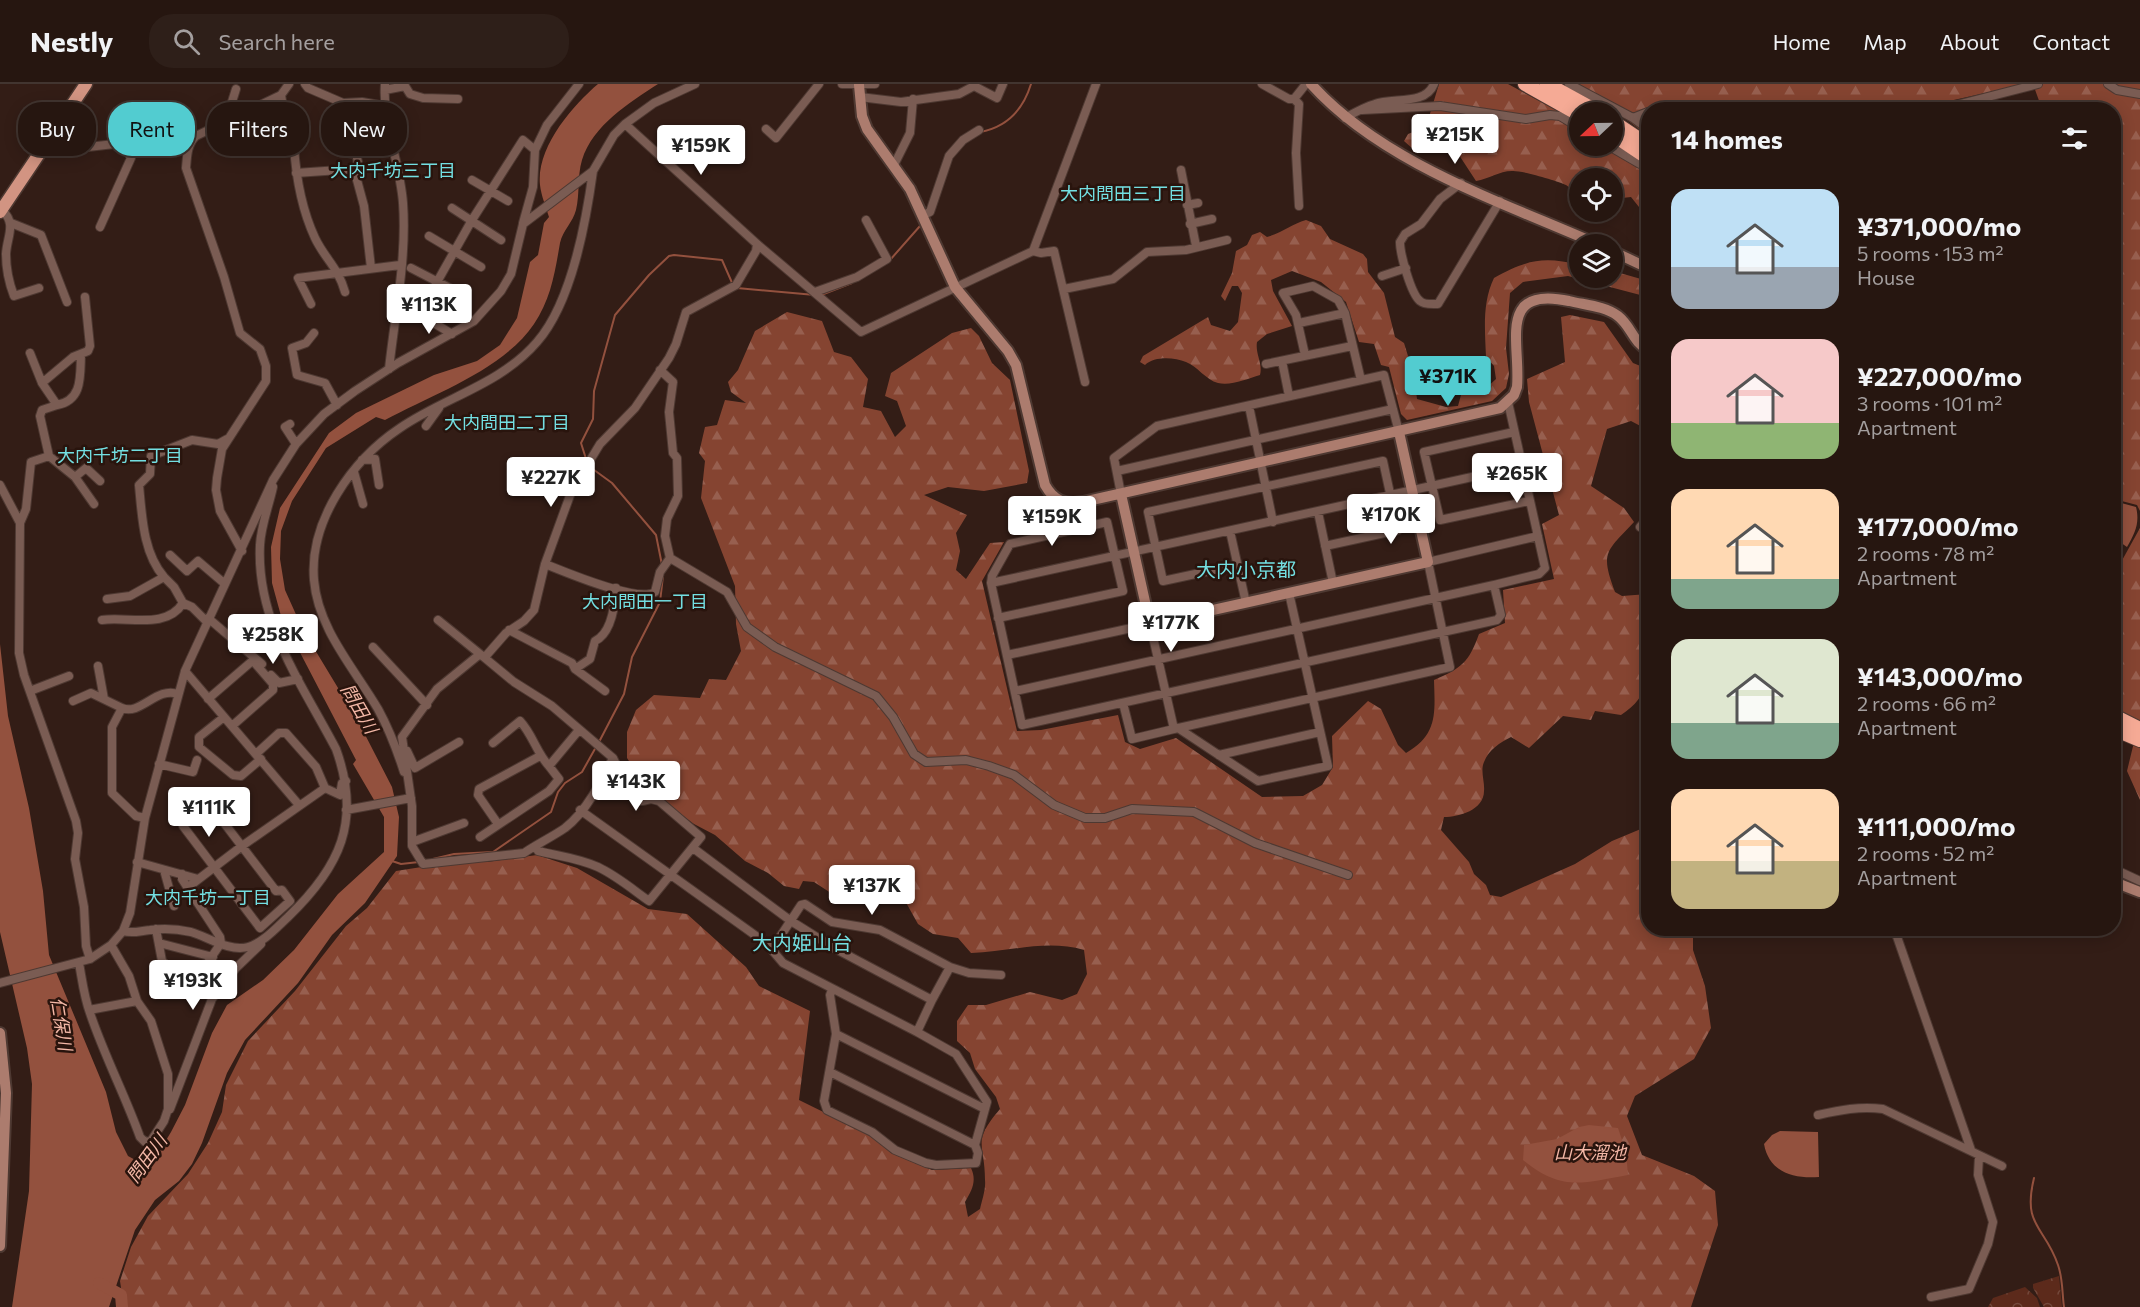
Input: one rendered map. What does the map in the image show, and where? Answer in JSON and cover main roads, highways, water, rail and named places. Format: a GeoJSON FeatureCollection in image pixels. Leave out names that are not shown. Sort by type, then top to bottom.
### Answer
{"type":"FeatureCollection","features":[{"type":"Feature","properties":{"kind":"highway"},"geometry":{"type":"LineString","coordinates":[[1525,84],[1569,109]]}},
{"type":"Feature","properties":{"kind":"highway"},"geometry":{"type":"LineString","coordinates":[[1547,84],[1580,102]]}},
{"type":"Feature","properties":{"kind":"highway"},"geometry":{"type":"LineString","coordinates":[[1623,128],[1641,140]]}},
{"type":"Feature","properties":{"kind":"highway"},"geometry":{"type":"LineString","coordinates":[[1623,143],[1641,158]]}},
{"type":"Feature","properties":{"kind":"highway"},"geometry":{"type":"LineString","coordinates":[[2121,720],[2140,729]]}},
{"type":"Feature","properties":{"kind":"highway"},"geometry":{"type":"LineString","coordinates":[[2121,732],[2140,740]]}},
{"type":"Feature","properties":{"kind":"main road"},"geometry":{"type":"LineString","coordinates":[[1,211],[86,84]]}},
{"type":"Feature","properties":{"kind":"water"},"geometry":{"type":"Polygon","coordinates":[[[598,84],[658,84],[613,116],[587,147],[580,166],[576,210],[561,238],[548,295],[534,324],[504,355],[466,380],[385,420],[376,417],[326,448],[292,501],[281,531],[280,559],[285,590],[303,630],[358,721],[392,787],[399,817],[397,856],[365,903],[332,935],[298,983],[245,1040],[227,1073],[192,1164],[179,1181],[155,1200],[135,1230],[109,1307],[12,1307],[29,1191],[32,1084],[27,1048],[0,932],[0,644],[8,716],[29,808],[43,891],[49,955],[106,1092],[116,1132],[128,1156],[139,1162],[159,1152],[171,1132],[185,1105],[212,1033],[227,1005],[263,980],[294,950],[338,894],[384,852],[384,817],[353,764],[356,760],[281,616],[272,583],[271,547],[280,508],[329,433],[356,413],[434,375],[477,361],[500,345],[517,318],[530,262],[538,255],[544,223],[549,217],[540,185],[540,171],[544,157],[567,116],[598,84]]]}},
{"type":"Feature","properties":{"kind":"water"},"geometry":{"type":"Polygon","coordinates":[[[2121,503],[2136,507],[2136,528],[2127,547],[2121,543],[2121,503]]]}},
{"type":"Feature","properties":{"kind":"water","name":"山大溜池"},"geometry":{"type":"Polygon","coordinates":[[[1589,1125],[1618,1128],[1626,1152],[1628,1175],[1598,1181],[1561,1181],[1549,1177],[1523,1160],[1524,1145],[1557,1139],[1579,1127],[1589,1125]]]}},
{"type":"Feature","properties":{"kind":"water"},"geometry":{"type":"Polygon","coordinates":[[[1780,1131],[1818,1132],[1819,1177],[1791,1175],[1771,1161],[1764,1144],[1772,1135],[1780,1131]]]}},
{"type":"Feature","properties":{"kind":"waterway"},"geometry":{"type":"LineString","coordinates":[[980,132],[990,130],[1013,116],[1023,102],[1031,84]]}},
{"type":"Feature","properties":{"kind":"waterway"},"geometry":{"type":"LineString","coordinates":[[890,260],[920,226]]}},
{"type":"Feature","properties":{"kind":"waterway"},"geometry":{"type":"LineString","coordinates":[[587,462],[581,443],[593,419],[594,391],[615,315],[649,275],[669,256],[722,260],[733,285]]}},
{"type":"Feature","properties":{"kind":"waterway"},"geometry":{"type":"LineString","coordinates":[[821,295],[852,283]]}},
{"type":"Feature","properties":{"kind":"waterway"},"geometry":{"type":"LineString","coordinates":[[737,288],[815,295]]}},
{"type":"Feature","properties":{"kind":"waterway"},"geometry":{"type":"LineString","coordinates":[[590,467],[612,483],[656,535],[662,565]]}},
{"type":"Feature","properties":{"kind":"waterway"},"geometry":{"type":"LineString","coordinates":[[599,742],[624,694],[632,657],[660,602],[663,576]]}},
{"type":"Feature","properties":{"kind":"waterway"},"geometry":{"type":"LineString","coordinates":[[433,859],[454,854],[493,852],[551,812],[558,792],[565,783],[582,772],[596,747]]}},
{"type":"Feature","properties":{"kind":"waterway"},"geometry":{"type":"LineString","coordinates":[[392,861],[401,864],[419,862]]}},
{"type":"Feature","properties":{"kind":"waterway"},"geometry":{"type":"LineString","coordinates":[[2034,1178],[2031,1194],[2033,1217],[2058,1265],[2064,1307]]}},
{"type":"Feature","properties":{"kind":"waterway"},"geometry":{"type":"LineString","coordinates":[[99,1283],[121,1295],[122,1307]]}},
{"type":"Feature","properties":{"kind":"district","name":"大内千坊三丁目"},"geometry":{"type":"Point","coordinates":[393,171]}},
{"type":"Feature","properties":{"kind":"district","name":"大内問田三丁目"},"geometry":{"type":"Point","coordinates":[1123,194]}},
{"type":"Feature","properties":{"kind":"district","name":"大内問田二丁目"},"geometry":{"type":"Point","coordinates":[507,423]}},
{"type":"Feature","properties":{"kind":"district","name":"大内千坊二丁目"},"geometry":{"type":"Point","coordinates":[120,456]}},
{"type":"Feature","properties":{"kind":"district","name":"大内小京都"},"geometry":{"type":"Point","coordinates":[1246,570]}},
{"type":"Feature","properties":{"kind":"district","name":"大内問田一丁目"},"geometry":{"type":"Point","coordinates":[645,602]}},
{"type":"Feature","properties":{"kind":"district","name":"大内千坊一丁目"},"geometry":{"type":"Point","coordinates":[208,898]}},
{"type":"Feature","properties":{"kind":"district","name":"大内姫山台"},"geometry":{"type":"Point","coordinates":[802,943]}},
{"type":"Feature","properties":{"kind":"water label","name":"問田川"},"geometry":{"type":"Point","coordinates":[359,709]}},
{"type":"Feature","properties":{"kind":"water label","name":"仁保川"},"geometry":{"type":"Point","coordinates":[61,1024]}},
{"type":"Feature","properties":{"kind":"water label","name":"問田川"},"geometry":{"type":"Point","coordinates":[147,1159]}}]}
